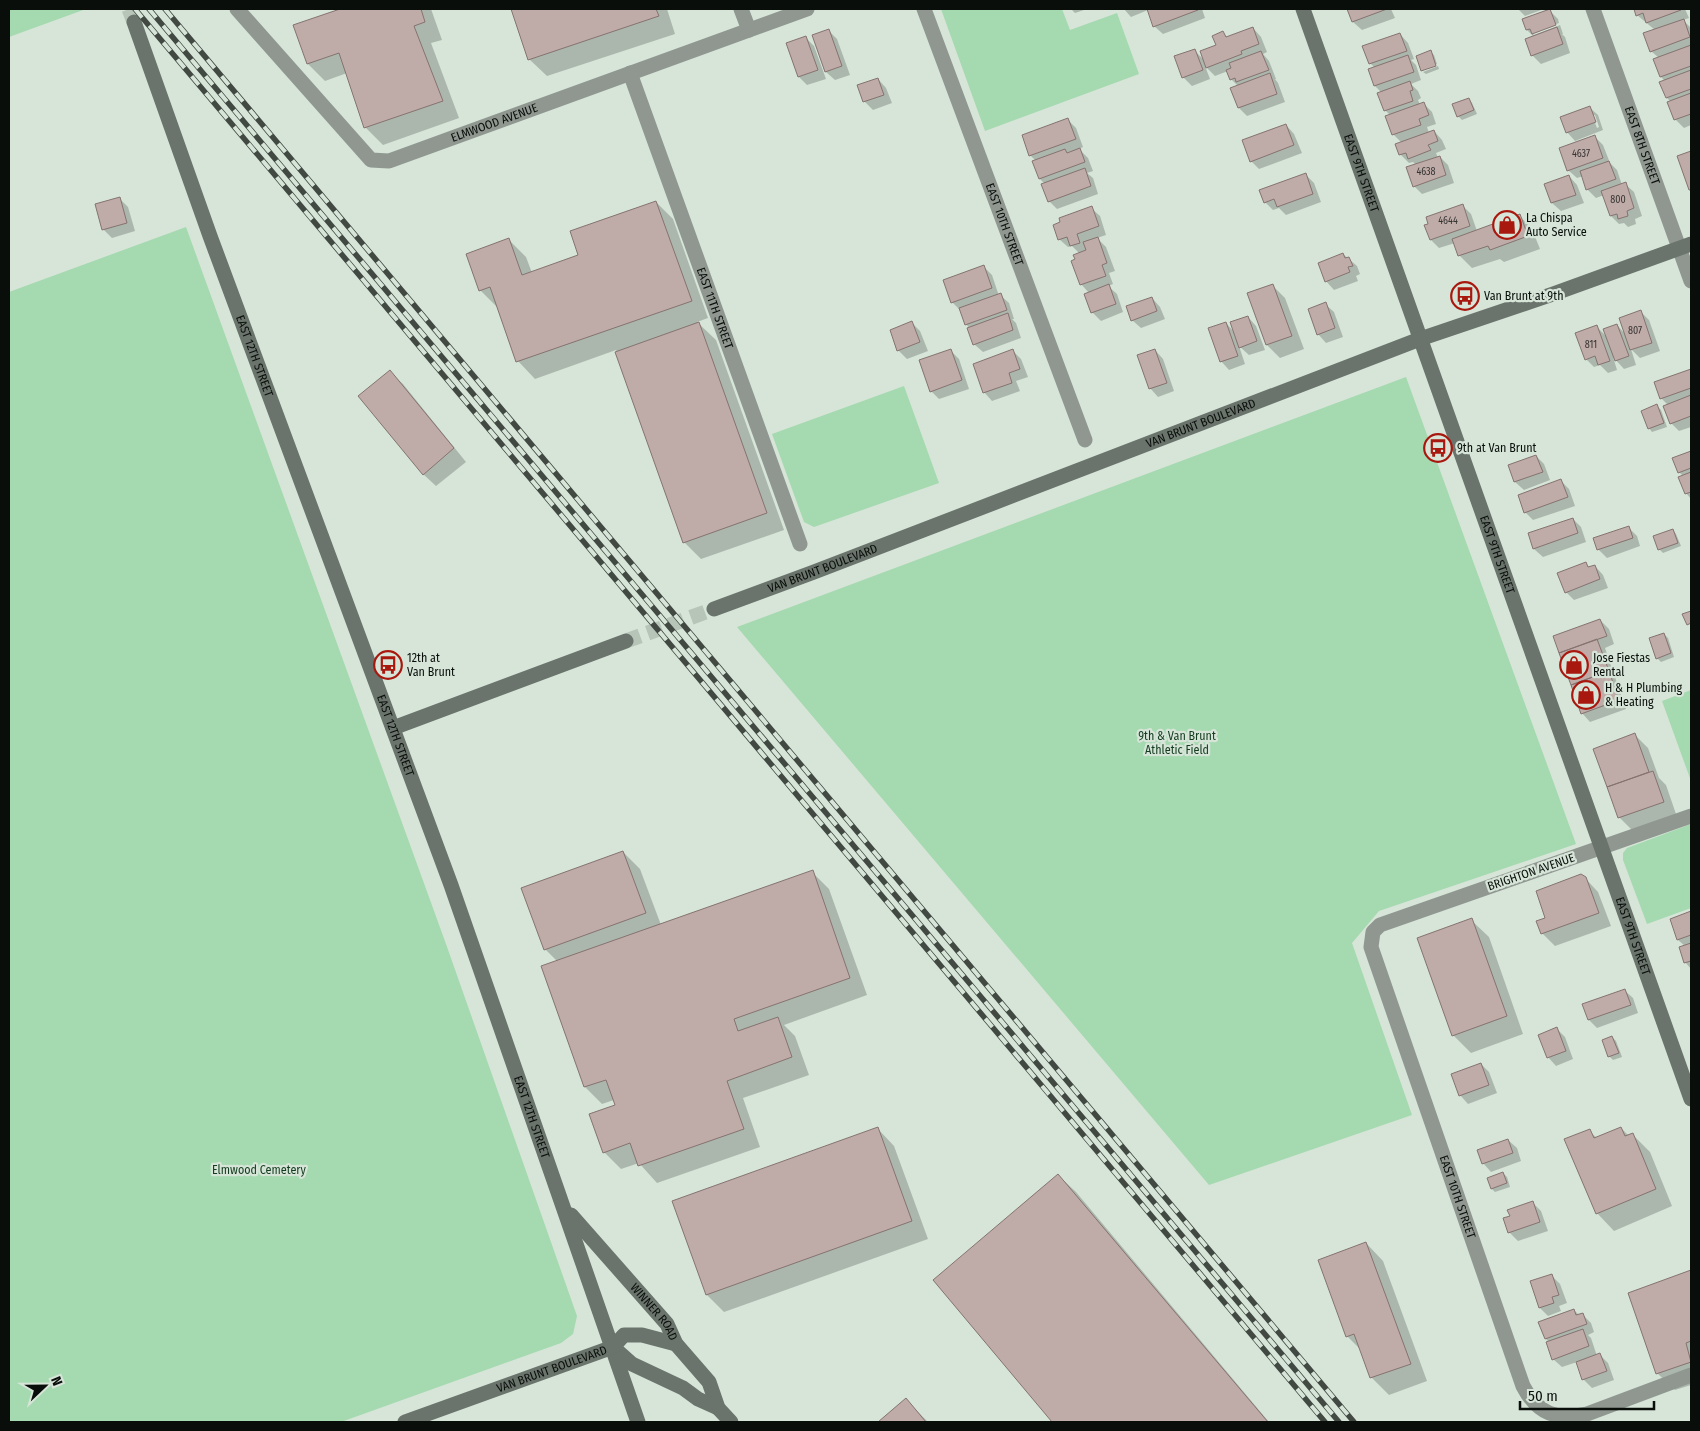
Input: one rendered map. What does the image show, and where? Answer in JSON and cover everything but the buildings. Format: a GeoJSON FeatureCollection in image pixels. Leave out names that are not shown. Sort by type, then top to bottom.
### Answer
{"type":"FeatureCollection","features":[{"type":"Feature","properties":{"kind":"street","name":"ELMWOOD AVENUE"},"geometry":{"type":"LineString","coordinates":[[237,9],[371,160],[389,161],[807,9]]}},
{"type":"Feature","properties":{"kind":"street"},"geometry":{"type":"LineString","coordinates":[[741,9],[749,30]]}},
{"type":"Feature","properties":{"kind":"street","name":"EAST 10TH STREET"},"geometry":{"type":"LineString","coordinates":[[924,9],[1086,440]]}},
{"type":"Feature","properties":{"kind":"street","name":"EAST 9TH STREET"},"geometry":{"type":"LineString","coordinates":[[1303,9],[1691,1099]]}},
{"type":"Feature","properties":{"kind":"street","name":"EAST 8TH STREET"},"geometry":{"type":"LineString","coordinates":[[1593,9],[1686,246],[1691,281]]}},
{"type":"Feature","properties":{"kind":"street","name":"EAST 12TH STREET"},"geometry":{"type":"LineString","coordinates":[[134,22],[210,236],[454,894],[638,1422]]}},
{"type":"Feature","properties":{"kind":"street","name":"EAST 11TH STREET"},"geometry":{"type":"LineString","coordinates":[[630,73],[800,544]]}},
{"type":"Feature","properties":{"kind":"street","name":"VAN BRUNT BOULEVARD"},"geometry":{"type":"LineString","coordinates":[[714,609],[1420,339],[1686,246]]}},
{"type":"Feature","properties":{"kind":"street"},"geometry":{"type":"LineString","coordinates":[[393,728],[626,641]]}},
{"type":"Feature","properties":{"kind":"street","name":"BRIGHTON AVENUE"},"geometry":{"type":"LineString","coordinates":[[1373,932],[1380,925],[1691,816]]}},
{"type":"Feature","properties":{"kind":"street","name":"EAST 10TH STREET"},"geometry":{"type":"LineString","coordinates":[[1373,932],[1371,947],[1524,1386],[1534,1404],[1549,1414],[1560,1416],[1587,1414],[1691,1375]]}},
{"type":"Feature","properties":{"kind":"street","name":"WINNER ROAD"},"geometry":{"type":"LineString","coordinates":[[565,1208],[667,1324],[676,1344],[708,1382],[718,1408],[731,1422]]}},
{"type":"Feature","properties":{"kind":"street"},"geometry":{"type":"LineString","coordinates":[[613,1347],[624,1335],[642,1335],[676,1344]]}},
{"type":"Feature","properties":{"kind":"street","name":"VAN BRUNT BOULEVARD"},"geometry":{"type":"LineString","coordinates":[[405,1422],[613,1347],[632,1364],[683,1388],[698,1399],[718,1408]]}},
{"type":"Feature","properties":{"kind":"green space"},"geometry":{"type":"Polygon","coordinates":[[[9,9],[86,9],[9,37],[9,9]]]}},
{"type":"Feature","properties":{"kind":"green space"},"geometry":{"type":"Polygon","coordinates":[[[941,9],[1062,9],[1070,30],[1117,13],[1139,74],[985,131],[941,9]]]}},
{"type":"Feature","properties":{"kind":"green space","name":"Elmwood Cemetery"},"geometry":{"type":"Polygon","coordinates":[[[186,227],[446,944],[577,1316],[573,1334],[561,1343],[341,1422],[9,1422],[9,292],[186,227]]]}},
{"type":"Feature","properties":{"kind":"green space","name":"9th & Van Brunt Athletic Field"},"geometry":{"type":"Polygon","coordinates":[[[1406,377],[1576,844],[1379,911],[1352,943],[1412,1115],[1209,1185],[737,627],[1406,377]]]}},
{"type":"Feature","properties":{"kind":"green space"},"geometry":{"type":"Polygon","coordinates":[[[904,386],[939,483],[814,527],[804,522],[772,434],[904,386]]]}},
{"type":"Feature","properties":{"kind":"green space"},"geometry":{"type":"Polygon","coordinates":[[[1691,690],[1691,781],[1662,701],[1691,690]]]}},
{"type":"Feature","properties":{"kind":"green space"},"geometry":{"type":"Polygon","coordinates":[[[1691,824],[1691,908],[1647,924],[1623,860],[1623,853],[1627,848],[1691,824]]]}},
{"type":"Feature","properties":{"kind":"tunnel"},"geometry":{"type":"LineString","coordinates":[[129,9],[134,22]]}},
{"type":"Feature","properties":{"kind":"tunnel"},"geometry":{"type":"LineString","coordinates":[[626,641],[714,609]]}},
{"type":"Feature","properties":{"kind":"railway"},"geometry":{"type":"LineString","coordinates":[[135,9],[1325,1422]]}},
{"type":"Feature","properties":{"kind":"railway"},"geometry":{"type":"LineString","coordinates":[[149,9],[1339,1422]]}},
{"type":"Feature","properties":{"kind":"railway"},"geometry":{"type":"LineString","coordinates":[[165,9],[1354,1422]]}},
{"type":"Feature","properties":{"kind":"place","name":"La Chispa Auto Service"},"geometry":{"type":"Point","coordinates":[1507,225]}},
{"type":"Feature","properties":{"kind":"place","name":"Van Brunt at 9th"},"geometry":{"type":"Point","coordinates":[1465,296]}},
{"type":"Feature","properties":{"kind":"place","name":"9th at Van Brunt"},"geometry":{"type":"Point","coordinates":[1438,448]}},
{"type":"Feature","properties":{"kind":"place","name":"12th at Van Brunt"},"geometry":{"type":"Point","coordinates":[388,665]}},
{"type":"Feature","properties":{"kind":"place","name":"Jose Fiestas Rental"},"geometry":{"type":"Point","coordinates":[1574,665]}},
{"type":"Feature","properties":{"kind":"place","name":"H & H Plumbing & Heating"},"geometry":{"type":"Point","coordinates":[1586,695]}}]}
